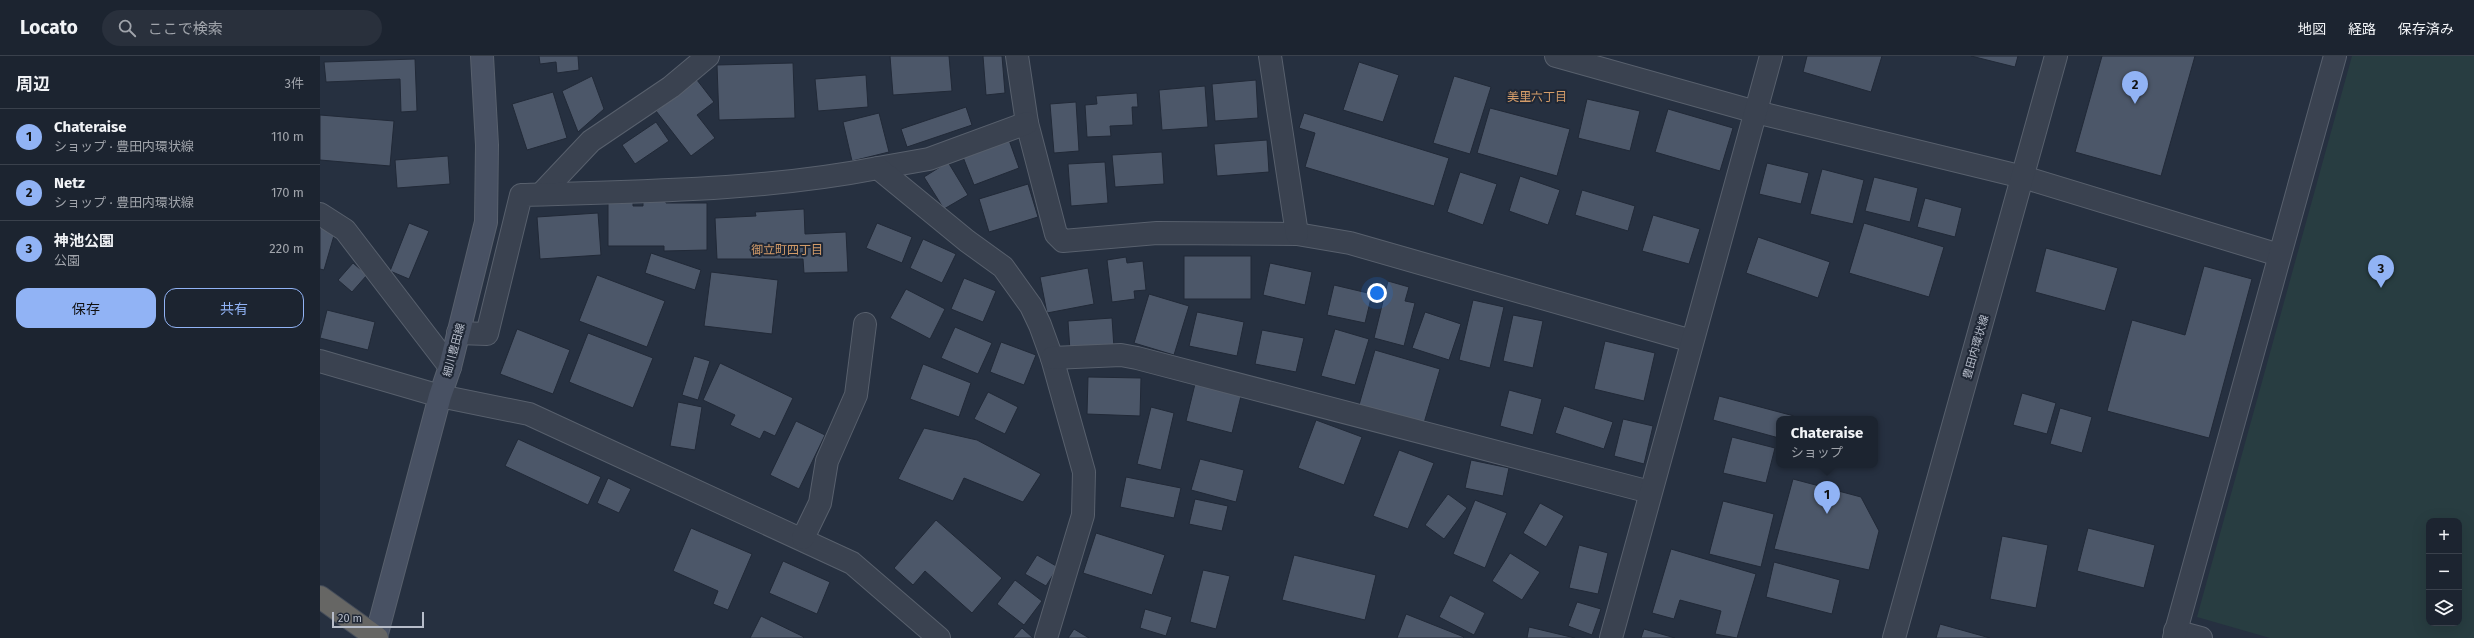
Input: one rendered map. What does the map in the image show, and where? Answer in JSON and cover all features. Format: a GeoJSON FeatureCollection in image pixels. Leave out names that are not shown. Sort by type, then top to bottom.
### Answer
{"type":"FeatureCollection","features":[{"type":"Feature","properties":{"kind":"highway"},"geometry":{"type":"LineString","coordinates":[[320,597],[376,638]]}},
{"type":"Feature","properties":{"kind":"main road","name":"細川豊田線"},"geometry":{"type":"LineString","coordinates":[[376,638],[440,396],[450,367],[486,222],[487,145],[482,56]]}},
{"type":"Feature","properties":{"kind":"street"},"geometry":{"type":"LineString","coordinates":[[541,194],[591,141],[671,87],[708,56]]}},
{"type":"Feature","properties":{"kind":"street"},"geometry":{"type":"LineString","coordinates":[[1017,56],[1027,123],[1056,234],[1062,241],[1157,233],[1297,234],[1350,243],[1692,341]]}},
{"type":"Feature","properties":{"kind":"street"},"geometry":{"type":"LineString","coordinates":[[1270,56],[1297,234]]}},
{"type":"Feature","properties":{"kind":"street"},"geometry":{"type":"LineString","coordinates":[[1556,56],[1756,112],[2023,177],[2279,255]]}},
{"type":"Feature","properties":{"kind":"street"},"geometry":{"type":"LineString","coordinates":[[1611,638],[1650,492],[1772,56]]}},
{"type":"Feature","properties":{"kind":"street","name":"豊田内環状線"},"geometry":{"type":"LineString","coordinates":[[1894,638],[2056,56]]}},
{"type":"Feature","properties":{"kind":"street"},"geometry":{"type":"LineString","coordinates":[[2200,638],[2174,635],[2335,56]]}},
{"type":"Feature","properties":{"kind":"street"},"geometry":{"type":"LineString","coordinates":[[458,333],[486,334],[521,195],[741,187],[834,176],[929,159],[1027,123]]}},
{"type":"Feature","properties":{"kind":"street"},"geometry":{"type":"LineString","coordinates":[[878,168],[1003,267],[1031,306],[1052,358],[1084,472],[1083,515],[1046,638]]}},
{"type":"Feature","properties":{"kind":"street"},"geometry":{"type":"LineString","coordinates":[[320,214],[345,230],[450,367]]}},
{"type":"Feature","properties":{"kind":"street"},"geometry":{"type":"LineString","coordinates":[[803,538],[820,503],[827,461],[856,395],[865,324]]}},
{"type":"Feature","properties":{"kind":"street"},"geometry":{"type":"LineString","coordinates":[[1052,358],[1121,355],[1650,492]]}},
{"type":"Feature","properties":{"kind":"street"},"geometry":{"type":"LineString","coordinates":[[320,361],[440,396],[529,414],[803,538],[852,563],[939,638]]}},
{"type":"Feature","properties":{"kind":"green space"},"geometry":{"type":"Polygon","coordinates":[[[2352,56],[2474,56],[2474,638],[2270,638],[2197,617],[2352,56]]]}},
{"type":"Feature","properties":{"kind":"building"},"geometry":{"type":"Polygon","coordinates":[[[539,56],[578,56],[579,70],[557,73],[556,62],[540,64],[539,56]]]}},
{"type":"Feature","properties":{"kind":"building"},"geometry":{"type":"Polygon","coordinates":[[[890,56],[949,56],[952,91],[893,95],[890,56]]]}},
{"type":"Feature","properties":{"kind":"building"},"geometry":{"type":"Polygon","coordinates":[[[983,56],[1002,56],[1005,93],[986,95],[983,56]]]}},
{"type":"Feature","properties":{"kind":"building"},"geometry":{"type":"Polygon","coordinates":[[[1807,56],[1882,56],[1871,92],[1803,72],[1807,56]]]}},
{"type":"Feature","properties":{"kind":"building"},"geometry":{"type":"Polygon","coordinates":[[[1971,56],[2018,56],[2015,67],[1971,56]]]}},
{"type":"Feature","properties":{"kind":"building"},"geometry":{"type":"Polygon","coordinates":[[[2102,56],[2195,56],[2161,176],[2075,152],[2102,56]]]}},
{"type":"Feature","properties":{"kind":"building"},"geometry":{"type":"Polygon","coordinates":[[[415,59],[417,111],[401,112],[400,79],[326,82],[324,62],[415,59]]]}},
{"type":"Feature","properties":{"kind":"building"},"geometry":{"type":"Polygon","coordinates":[[[1359,62],[1399,75],[1383,122],[1343,110],[1359,62]]]}},
{"type":"Feature","properties":{"kind":"building"},"geometry":{"type":"Polygon","coordinates":[[[793,63],[795,118],[719,120],[717,65],[793,63]]]}},
{"type":"Feature","properties":{"kind":"building"},"geometry":{"type":"Polygon","coordinates":[[[866,75],[868,107],[818,111],[815,79],[866,75]]]}},
{"type":"Feature","properties":{"kind":"building"},"geometry":{"type":"Polygon","coordinates":[[[592,76],[604,109],[578,132],[562,91],[592,76]]]}},
{"type":"Feature","properties":{"kind":"building"},"geometry":{"type":"Polygon","coordinates":[[[1454,76],[1491,87],[1470,154],[1433,143],[1454,76]]]}},
{"type":"Feature","properties":{"kind":"building"},"geometry":{"type":"Polygon","coordinates":[[[697,80],[714,102],[697,115],[715,138],[691,156],[656,111],[697,80]]]}},
{"type":"Feature","properties":{"kind":"building"},"geometry":{"type":"Polygon","coordinates":[[[1256,80],[1258,118],[1215,121],[1212,84],[1256,80]]]}},
{"type":"Feature","properties":{"kind":"building"},"geometry":{"type":"Polygon","coordinates":[[[1205,86],[1208,127],[1162,130],[1159,90],[1205,86]]]}},
{"type":"Feature","properties":{"kind":"building"},"geometry":{"type":"Polygon","coordinates":[[[553,92],[567,138],[527,150],[512,104],[553,92]]]}},
{"type":"Feature","properties":{"kind":"building"},"geometry":{"type":"Polygon","coordinates":[[[1137,93],[1138,107],[1132,107],[1133,125],[1110,126],[1111,136],[1087,137],[1085,105],[1097,104],[1096,96],[1137,93]]]}},
{"type":"Feature","properties":{"kind":"building"},"geometry":{"type":"Polygon","coordinates":[[[1587,99],[1640,111],[1630,151],[1578,138],[1587,99]]]}},
{"type":"Feature","properties":{"kind":"building"},"geometry":{"type":"Polygon","coordinates":[[[1076,102],[1079,151],[1054,153],[1050,104],[1076,102]]]}},
{"type":"Feature","properties":{"kind":"building"},"geometry":{"type":"Polygon","coordinates":[[[966,107],[972,125],[907,147],[901,129],[966,107]]]}},
{"type":"Feature","properties":{"kind":"building"},"geometry":{"type":"Polygon","coordinates":[[[1490,108],[1570,129],[1557,176],[1477,153],[1490,108]]]}},
{"type":"Feature","properties":{"kind":"building"},"geometry":{"type":"Polygon","coordinates":[[[1668,109],[1733,128],[1720,171],[1655,152],[1668,109]]]}},
{"type":"Feature","properties":{"kind":"building"},"geometry":{"type":"Polygon","coordinates":[[[879,113],[889,152],[852,161],[843,122],[879,113]]]}},
{"type":"Feature","properties":{"kind":"building"},"geometry":{"type":"Polygon","coordinates":[[[1304,113],[1449,158],[1434,206],[1305,167],[1315,133],[1299,128],[1304,113]]]}},
{"type":"Feature","properties":{"kind":"building"},"geometry":{"type":"Polygon","coordinates":[[[320,115],[394,121],[390,166],[320,160],[320,115]]]}},
{"type":"Feature","properties":{"kind":"building"},"geometry":{"type":"Polygon","coordinates":[[[656,122],[669,141],[635,164],[622,145],[656,122]]]}},
{"type":"Feature","properties":{"kind":"building"},"geometry":{"type":"Polygon","coordinates":[[[1009,140],[1019,168],[974,185],[963,157],[1009,140]]]}},
{"type":"Feature","properties":{"kind":"building"},"geometry":{"type":"Polygon","coordinates":[[[1267,140],[1269,172],[1217,176],[1214,144],[1267,140]]]}},
{"type":"Feature","properties":{"kind":"building"},"geometry":{"type":"Polygon","coordinates":[[[1162,152],[1164,184],[1115,187],[1112,155],[1162,152]]]}},
{"type":"Feature","properties":{"kind":"building"},"geometry":{"type":"Polygon","coordinates":[[[448,156],[450,184],[397,188],[395,160],[448,156]]]}},
{"type":"Feature","properties":{"kind":"building"},"geometry":{"type":"Polygon","coordinates":[[[948,162],[968,195],[944,209],[924,177],[948,162]]]}},
{"type":"Feature","properties":{"kind":"building"},"geometry":{"type":"Polygon","coordinates":[[[1105,162],[1108,203],[1071,206],[1068,164],[1105,162]]]}},
{"type":"Feature","properties":{"kind":"building"},"geometry":{"type":"Polygon","coordinates":[[[1767,163],[1809,173],[1801,204],[1759,194],[1767,163]]]}},
{"type":"Feature","properties":{"kind":"building"},"geometry":{"type":"Polygon","coordinates":[[[1822,169],[1864,180],[1853,224],[1810,214],[1822,169]]]}},
{"type":"Feature","properties":{"kind":"building"},"geometry":{"type":"Polygon","coordinates":[[[1460,172],[1497,184],[1483,225],[1447,212],[1460,172]]]}},
{"type":"Feature","properties":{"kind":"building"},"geometry":{"type":"Polygon","coordinates":[[[1520,176],[1560,190],[1548,225],[1509,211],[1520,176]]]}},
{"type":"Feature","properties":{"kind":"building"},"geometry":{"type":"Polygon","coordinates":[[[1874,177],[1918,188],[1910,222],[1865,211],[1874,177]]]}},
{"type":"Feature","properties":{"kind":"building"},"geometry":{"type":"Polygon","coordinates":[[[1028,184],[1038,217],[989,232],[979,199],[1028,184]]]}},
{"type":"Feature","properties":{"kind":"building"},"geometry":{"type":"Polygon","coordinates":[[[1582,190],[1635,206],[1628,231],[1575,215],[1582,190]]]}},
{"type":"Feature","properties":{"kind":"building"},"geometry":{"type":"Polygon","coordinates":[[[665,196],[666,203],[707,203],[707,250],[664,251],[664,246],[608,246],[608,198],[633,199],[633,206],[643,206],[643,197],[665,196]]]}},
{"type":"Feature","properties":{"kind":"building"},"geometry":{"type":"Polygon","coordinates":[[[1925,198],[1962,208],[1955,237],[1917,227],[1925,198]]]}},
{"type":"Feature","properties":{"kind":"building"},"geometry":{"type":"Polygon","coordinates":[[[804,209],[805,234],[846,232],[848,272],[804,273],[803,259],[717,259],[715,218],[756,216],[755,212],[804,209]]]}},
{"type":"Feature","properties":{"kind":"building"},"geometry":{"type":"Polygon","coordinates":[[[598,213],[601,255],[540,259],[537,217],[598,213]]]}},
{"type":"Feature","properties":{"kind":"building"},"geometry":{"type":"Polygon","coordinates":[[[1653,215],[1700,229],[1689,264],[1642,251],[1653,215]]]}},
{"type":"Feature","properties":{"kind":"building"},"geometry":{"type":"Polygon","coordinates":[[[409,223],[429,231],[409,279],[390,271],[409,223]]]}},
{"type":"Feature","properties":{"kind":"building"},"geometry":{"type":"Polygon","coordinates":[[[877,223],[912,237],[902,263],[866,248],[877,223]]]}},
{"type":"Feature","properties":{"kind":"building"},"geometry":{"type":"Polygon","coordinates":[[[1864,223],[1944,247],[1929,297],[1849,273],[1864,223]]]}},
{"type":"Feature","properties":{"kind":"building"},"geometry":{"type":"Polygon","coordinates":[[[320,228],[335,232],[324,270],[320,269],[320,228]]]}},
{"type":"Feature","properties":{"kind":"building"},"geometry":{"type":"Polygon","coordinates":[[[1758,237],[1830,262],[1818,298],[1746,273],[1758,237]]]}},
{"type":"Feature","properties":{"kind":"building"},"geometry":{"type":"Polygon","coordinates":[[[923,239],[956,254],[942,283],[910,268],[923,239]]]}},
{"type":"Feature","properties":{"kind":"building"},"geometry":{"type":"Polygon","coordinates":[[[2046,248],[2118,268],[2105,311],[2035,292],[2046,248]]]}},
{"type":"Feature","properties":{"kind":"building"},"geometry":{"type":"Polygon","coordinates":[[[651,253],[701,270],[695,290],[645,273],[651,253]]]}},
{"type":"Feature","properties":{"kind":"building"},"geometry":{"type":"Polygon","coordinates":[[[1184,256],[1251,256],[1251,299],[1184,299],[1184,256]]]}},
{"type":"Feature","properties":{"kind":"building"},"geometry":{"type":"Polygon","coordinates":[[[1126,257],[1127,263],[1143,261],[1146,290],[1134,291],[1135,299],[1112,302],[1107,260],[1126,257]]]}},
{"type":"Feature","properties":{"kind":"building"},"geometry":{"type":"Polygon","coordinates":[[[353,263],[367,275],[352,292],[338,280],[353,263]]]}},
{"type":"Feature","properties":{"kind":"building"},"geometry":{"type":"Polygon","coordinates":[[[1270,263],[1312,272],[1305,305],[1263,295],[1270,263]]]}},
{"type":"Feature","properties":{"kind":"building"},"geometry":{"type":"Polygon","coordinates":[[[2204,266],[2252,279],[2209,438],[2107,411],[2132,320],[2185,335],[2204,266]]]}},
{"type":"Feature","properties":{"kind":"building"},"geometry":{"type":"Polygon","coordinates":[[[1088,268],[1094,304],[1047,313],[1040,277],[1088,268]]]}},
{"type":"Feature","properties":{"kind":"building"},"geometry":{"type":"Polygon","coordinates":[[[711,272],[778,280],[772,334],[704,326],[711,272]]]}},
{"type":"Feature","properties":{"kind":"building"},"geometry":{"type":"Polygon","coordinates":[[[597,275],[665,301],[647,347],[579,321],[597,275]]]}},
{"type":"Feature","properties":{"kind":"building"},"geometry":{"type":"Polygon","coordinates":[[[964,278],[996,291],[983,322],[951,309],[964,278]]]}},
{"type":"Feature","properties":{"kind":"building"},"geometry":{"type":"Polygon","coordinates":[[[1388,281],[1409,287],[1405,301],[1415,303],[1404,346],[1374,338],[1388,281]]]}},
{"type":"Feature","properties":{"kind":"building"},"geometry":{"type":"Polygon","coordinates":[[[1334,285],[1372,294],[1365,323],[1327,315],[1334,285]]]}},
{"type":"Feature","properties":{"kind":"building"},"geometry":{"type":"Polygon","coordinates":[[[906,289],[945,309],[930,339],[890,318],[906,289]]]}},
{"type":"Feature","properties":{"kind":"building"},"geometry":{"type":"Polygon","coordinates":[[[1149,294],[1189,306],[1174,355],[1134,343],[1149,294]]]}},
{"type":"Feature","properties":{"kind":"building"},"geometry":{"type":"Polygon","coordinates":[[[1473,300],[1504,307],[1490,368],[1459,360],[1473,300]]]}},
{"type":"Feature","properties":{"kind":"building"},"geometry":{"type":"Polygon","coordinates":[[[327,310],[375,322],[368,350],[320,338],[327,310]]]}},
{"type":"Feature","properties":{"kind":"building"},"geometry":{"type":"Polygon","coordinates":[[[1197,312],[1244,322],[1237,356],[1189,346],[1197,312]]]}},
{"type":"Feature","properties":{"kind":"building"},"geometry":{"type":"Polygon","coordinates":[[[1425,312],[1461,324],[1449,360],[1412,348],[1425,312]]]}},
{"type":"Feature","properties":{"kind":"building"},"geometry":{"type":"Polygon","coordinates":[[[1513,315],[1543,321],[1533,368],[1503,361],[1513,315]]]}},
{"type":"Feature","properties":{"kind":"building"},"geometry":{"type":"Polygon","coordinates":[[[1112,318],[1114,348],[1070,351],[1068,321],[1112,318]]]}},
{"type":"Feature","properties":{"kind":"building"},"geometry":{"type":"Polygon","coordinates":[[[955,327],[992,343],[978,374],[941,358],[955,327]]]}},
{"type":"Feature","properties":{"kind":"building"},"geometry":{"type":"Polygon","coordinates":[[[517,329],[570,350],[553,394],[500,374],[517,329]]]}},
{"type":"Feature","properties":{"kind":"building"},"geometry":{"type":"Polygon","coordinates":[[[1335,329],[1369,339],[1355,385],[1321,376],[1335,329]]]}},
{"type":"Feature","properties":{"kind":"building"},"geometry":{"type":"Polygon","coordinates":[[[1262,330],[1304,338],[1296,372],[1255,364],[1262,330]]]}},
{"type":"Feature","properties":{"kind":"building"},"geometry":{"type":"Polygon","coordinates":[[[588,333],[653,358],[633,408],[569,382],[588,333]]]}},
{"type":"Feature","properties":{"kind":"building"},"geometry":{"type":"Polygon","coordinates":[[[1605,341],[1655,353],[1644,401],[1594,389],[1605,341]]]}},
{"type":"Feature","properties":{"kind":"building"},"geometry":{"type":"Polygon","coordinates":[[[1001,342],[1036,355],[1024,385],[990,372],[1001,342]]]}},
{"type":"Feature","properties":{"kind":"building"},"geometry":{"type":"Polygon","coordinates":[[[1375,350],[1440,369],[1424,423],[1359,405],[1375,350]]]}},
{"type":"Feature","properties":{"kind":"building"},"geometry":{"type":"Polygon","coordinates":[[[694,356],[710,361],[698,400],[682,395],[694,356]]]}},
{"type":"Feature","properties":{"kind":"building"},"geometry":{"type":"Polygon","coordinates":[[[720,363],[793,398],[775,436],[764,431],[760,439],[730,425],[735,415],[703,400],[720,363]]]}},
{"type":"Feature","properties":{"kind":"building"},"geometry":{"type":"Polygon","coordinates":[[[923,364],[971,383],[959,417],[910,399],[923,364]]]}},
{"type":"Feature","properties":{"kind":"building"},"geometry":{"type":"Polygon","coordinates":[[[1088,377],[1141,378],[1140,416],[1087,414],[1088,377]]]}},
{"type":"Feature","properties":{"kind":"building"},"geometry":{"type":"Polygon","coordinates":[[[1195,384],[1241,396],[1232,433],[1186,421],[1195,384]]]}},
{"type":"Feature","properties":{"kind":"building"},"geometry":{"type":"Polygon","coordinates":[[[1509,390],[1542,399],[1533,435],[1500,426],[1509,390]]]}},
{"type":"Feature","properties":{"kind":"building"},"geometry":{"type":"Polygon","coordinates":[[[988,392],[1018,407],[1005,434],[974,419],[988,392]]]}},
{"type":"Feature","properties":{"kind":"building"},"geometry":{"type":"Polygon","coordinates":[[[2022,393],[2056,403],[2047,434],[2013,425],[2022,393]]]}},
{"type":"Feature","properties":{"kind":"building"},"geometry":{"type":"Polygon","coordinates":[[[1719,396],[1794,416],[1776,416],[1776,437],[1713,420],[1719,396]]]}},
{"type":"Feature","properties":{"kind":"building"},"geometry":{"type":"Polygon","coordinates":[[[678,402],[702,407],[695,450],[670,446],[678,402]]]}},
{"type":"Feature","properties":{"kind":"building"},"geometry":{"type":"Polygon","coordinates":[[[1564,406],[1613,422],[1604,449],[1555,433],[1564,406]]]}},
{"type":"Feature","properties":{"kind":"building"},"geometry":{"type":"Polygon","coordinates":[[[1151,407],[1174,413],[1161,470],[1137,464],[1151,407]]]}},
{"type":"Feature","properties":{"kind":"building"},"geometry":{"type":"Polygon","coordinates":[[[2060,408],[2092,417],[2082,453],[2050,444],[2060,408]]]}},
{"type":"Feature","properties":{"kind":"building"},"geometry":{"type":"Polygon","coordinates":[[[1623,419],[1653,426],[1644,464],[1614,456],[1623,419]]]}},
{"type":"Feature","properties":{"kind":"building"},"geometry":{"type":"Polygon","coordinates":[[[1316,420],[1362,437],[1344,485],[1298,468],[1316,420]]]}},
{"type":"Feature","properties":{"kind":"building"},"geometry":{"type":"Polygon","coordinates":[[[796,421],[825,435],[799,489],[770,475],[796,421]]]}},
{"type":"Feature","properties":{"kind":"building"},"geometry":{"type":"Polygon","coordinates":[[[924,428],[977,440],[1041,474],[1023,502],[964,478],[953,501],[898,479],[924,428]]]}},
{"type":"Feature","properties":{"kind":"building"},"geometry":{"type":"Polygon","coordinates":[[[1732,437],[1775,448],[1766,483],[1723,473],[1732,437]]]}},
{"type":"Feature","properties":{"kind":"building"},"geometry":{"type":"Polygon","coordinates":[[[518,439],[601,477],[588,505],[505,466],[518,439]]]}},
{"type":"Feature","properties":{"kind":"building"},"geometry":{"type":"Polygon","coordinates":[[[1399,450],[1434,463],[1408,529],[1373,516],[1399,450]]]}},
{"type":"Feature","properties":{"kind":"building"},"geometry":{"type":"Polygon","coordinates":[[[1200,459],[1244,470],[1236,502],[1191,490],[1200,459]]]}},
{"type":"Feature","properties":{"kind":"building"},"geometry":{"type":"Polygon","coordinates":[[[1471,460],[1509,468],[1503,496],[1465,488],[1471,460]]]}},
{"type":"Feature","properties":{"kind":"building"},"geometry":{"type":"Polygon","coordinates":[[[1126,477],[1181,488],[1174,518],[1120,507],[1126,477]]]}},
{"type":"Feature","properties":{"kind":"building"},"geometry":{"type":"Polygon","coordinates":[[[608,478],[631,489],[619,513],[597,503],[608,478]]]}},
{"type":"Feature","properties":{"kind":"building"},"geometry":{"type":"Polygon","coordinates":[[[1793,479],[1861,497],[1879,531],[1869,570],[1774,549],[1793,479]]]}},
{"type":"Feature","properties":{"kind":"building"},"geometry":{"type":"Polygon","coordinates":[[[1448,494],[1467,508],[1444,539],[1425,525],[1448,494]]]}},
{"type":"Feature","properties":{"kind":"building"},"geometry":{"type":"Polygon","coordinates":[[[1195,499],[1228,506],[1222,531],[1189,524],[1195,499]]]}},
{"type":"Feature","properties":{"kind":"building"},"geometry":{"type":"Polygon","coordinates":[[[1475,500],[1507,513],[1485,568],[1453,554],[1475,500]]]}},
{"type":"Feature","properties":{"kind":"building"},"geometry":{"type":"Polygon","coordinates":[[[1723,501],[1774,514],[1761,567],[1709,554],[1723,501]]]}},
{"type":"Feature","properties":{"kind":"building"},"geometry":{"type":"Polygon","coordinates":[[[1540,503],[1564,516],[1546,547],[1523,533],[1540,503]]]}},
{"type":"Feature","properties":{"kind":"building"},"geometry":{"type":"Polygon","coordinates":[[[936,520],[1002,578],[972,613],[925,571],[913,585],[894,568],[936,520]]]}},
{"type":"Feature","properties":{"kind":"building"},"geometry":{"type":"Polygon","coordinates":[[[691,528],[752,554],[728,610],[713,604],[718,591],[673,571],[691,528]]]}},
{"type":"Feature","properties":{"kind":"building"},"geometry":{"type":"Polygon","coordinates":[[[2088,528],[2155,545],[2144,588],[2077,571],[2088,528]]]}},
{"type":"Feature","properties":{"kind":"building"},"geometry":{"type":"Polygon","coordinates":[[[1096,533],[1165,555],[1152,595],[1083,573],[1096,533]]]}},
{"type":"Feature","properties":{"kind":"building"},"geometry":{"type":"Polygon","coordinates":[[[2002,536],[2048,545],[2036,608],[1990,599],[2002,536]]]}},
{"type":"Feature","properties":{"kind":"building"},"geometry":{"type":"Polygon","coordinates":[[[1579,545],[1608,553],[1598,594],[1569,588],[1579,545]]]}},
{"type":"Feature","properties":{"kind":"building"},"geometry":{"type":"Polygon","coordinates":[[[1671,549],[1756,574],[1737,638],[1715,634],[1721,611],[1680,600],[1674,619],[1652,613],[1671,549]]]}},
{"type":"Feature","properties":{"kind":"building"},"geometry":{"type":"Polygon","coordinates":[[[1510,553],[1540,572],[1522,600],[1492,581],[1510,553]]]}},
{"type":"Feature","properties":{"kind":"building"},"geometry":{"type":"Polygon","coordinates":[[[1037,555],[1058,567],[1046,586],[1025,574],[1037,555]]]}},
{"type":"Feature","properties":{"kind":"building"},"geometry":{"type":"Polygon","coordinates":[[[1294,555],[1376,575],[1365,620],[1282,600],[1294,555]]]}},
{"type":"Feature","properties":{"kind":"building"},"geometry":{"type":"Polygon","coordinates":[[[783,561],[830,582],[817,614],[769,593],[783,561]]]}},
{"type":"Feature","properties":{"kind":"building"},"geometry":{"type":"Polygon","coordinates":[[[1774,562],[1840,580],[1832,614],[1766,597],[1774,562]]]}},
{"type":"Feature","properties":{"kind":"building"},"geometry":{"type":"Polygon","coordinates":[[[1203,570],[1230,576],[1216,629],[1190,622],[1203,570]]]}},
{"type":"Feature","properties":{"kind":"building"},"geometry":{"type":"Polygon","coordinates":[[[1015,580],[1042,601],[1024,625],[997,604],[1015,580]]]}},
{"type":"Feature","properties":{"kind":"building"},"geometry":{"type":"Polygon","coordinates":[[[1450,595],[1485,613],[1474,635],[1439,617],[1450,595]]]}},
{"type":"Feature","properties":{"kind":"building"},"geometry":{"type":"Polygon","coordinates":[[[1577,602],[1601,609],[1592,635],[1568,626],[1577,602]]]}},
{"type":"Feature","properties":{"kind":"building"},"geometry":{"type":"Polygon","coordinates":[[[1145,609],[1172,617],[1166,636],[1140,628],[1145,609]]]}},
{"type":"Feature","properties":{"kind":"building"},"geometry":{"type":"Polygon","coordinates":[[[1406,614],[1464,637],[1397,638],[1406,614]]]}},
{"type":"Feature","properties":{"kind":"building"},"geometry":{"type":"Polygon","coordinates":[[[761,616],[804,637],[750,638],[761,616]]]}},
{"type":"Feature","properties":{"kind":"building"},"geometry":{"type":"Polygon","coordinates":[[[1940,624],[1990,638],[1936,638],[1940,624]]]}},
{"type":"Feature","properties":{"kind":"building"},"geometry":{"type":"Polygon","coordinates":[[[1529,627],[1575,638],[1527,638],[1529,627]]]}},
{"type":"Feature","properties":{"kind":"building"},"geometry":{"type":"Polygon","coordinates":[[[1022,628],[1033,638],[1013,638],[1022,628]]]}},
{"type":"Feature","properties":{"kind":"building"},"geometry":{"type":"Polygon","coordinates":[[[1074,629],[1089,638],[1068,638],[1074,629]]]}},
{"type":"Feature","properties":{"kind":"building"},"geometry":{"type":"Polygon","coordinates":[[[1644,629],[1675,638],[1641,638],[1644,629]]]}},
{"type":"Feature","properties":{"kind":"place","name":"Netz"},"geometry":{"type":"Point","coordinates":[2135,104]}},
{"type":"Feature","properties":{"kind":"place","name":"神池公園"},"geometry":{"type":"Point","coordinates":[2381,288]}},
{"type":"Feature","properties":{"kind":"place","name":"Chateraise"},"geometry":{"type":"Point","coordinates":[1827,514]}},
{"type":"Feature","properties":{"kind":"district","name":"美里六丁目"},"geometry":{"type":"Point","coordinates":[1537,97]}},
{"type":"Feature","properties":{"kind":"district","name":"御立町四丁目"},"geometry":{"type":"Point","coordinates":[787,250]}}]}
